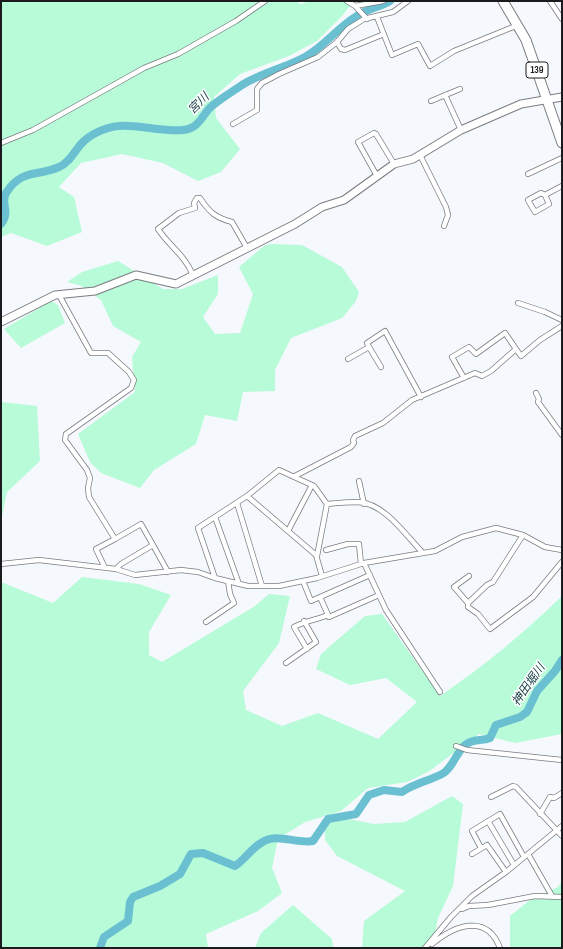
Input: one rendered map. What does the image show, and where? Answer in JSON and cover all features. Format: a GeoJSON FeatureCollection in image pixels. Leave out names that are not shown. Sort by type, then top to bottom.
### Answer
{"type":"FeatureCollection","features":[{"type":"Feature","properties":{"kind":"highway","name":"139"},"geometry":{"type":"LineString","coordinates":[[503,1],[518,25],[562,128]]}},
{"type":"Feature","properties":{"kind":"highway","name":"139"},"geometry":{"type":"LineString","coordinates":[[508,1],[530,39],[550,99],[562,143]]}},
{"type":"Feature","properties":{"kind":"street"},"geometry":{"type":"LineString","coordinates":[[1,143],[33,130],[144,68],[178,54],[236,21],[265,1]]}},
{"type":"Feature","properties":{"kind":"street"},"geometry":{"type":"LineString","coordinates":[[347,1],[356,7],[366,18]]}},
{"type":"Feature","properties":{"kind":"street"},"geometry":{"type":"LineString","coordinates":[[356,7],[383,1]]}},
{"type":"Feature","properties":{"kind":"street"},"geometry":{"type":"LineString","coordinates":[[233,124],[257,110],[258,88],[262,83],[318,57],[336,42],[348,29],[366,18],[377,17],[393,12],[408,1]]}},
{"type":"Feature","properties":{"kind":"street"},"geometry":{"type":"LineString","coordinates":[[552,2],[562,19]]}},
{"type":"Feature","properties":{"kind":"street"},"geometry":{"type":"LineString","coordinates":[[377,17],[392,55],[418,44],[430,66],[454,51],[518,25]]}},
{"type":"Feature","properties":{"kind":"street"},"geometry":{"type":"LineString","coordinates":[[336,42],[341,49],[345,50],[384,34]]}},
{"type":"Feature","properties":{"kind":"street"},"geometry":{"type":"LineString","coordinates":[[431,101],[460,89]]}},
{"type":"Feature","properties":{"kind":"street"},"geometry":{"type":"LineString","coordinates":[[445,95],[461,130]]}},
{"type":"Feature","properties":{"kind":"street"},"geometry":{"type":"LineString","coordinates":[[1,322],[55,295],[95,291],[136,275],[176,284],[295,224],[322,207],[344,200],[394,164],[413,159],[461,130],[521,104],[562,97]]}},
{"type":"Feature","properties":{"kind":"street"},"geometry":{"type":"LineString","coordinates":[[377,176],[358,142],[374,133],[376,134],[394,164]]}},
{"type":"Feature","properties":{"kind":"street"},"geometry":{"type":"LineString","coordinates":[[420,155],[446,207],[448,215],[444,226]]}},
{"type":"Feature","properties":{"kind":"street"},"geometry":{"type":"LineString","coordinates":[[528,174],[562,158]]}},
{"type":"Feature","properties":{"kind":"street"},"geometry":{"type":"LineString","coordinates":[[545,195],[550,204],[535,212],[528,200],[541,193],[545,195],[562,186]]}},
{"type":"Feature","properties":{"kind":"street"},"geometry":{"type":"LineString","coordinates":[[193,275],[185,259],[170,245],[158,229],[179,213],[195,208],[194,203],[197,198],[200,198],[208,210],[216,217],[232,222],[247,248]]}},
{"type":"Feature","properties":{"kind":"street"},"geometry":{"type":"LineString","coordinates":[[60,295],[91,354],[108,353],[129,372],[134,380],[131,388],[66,434],[65,440],[88,470],[90,478],[88,497],[115,538]]}},
{"type":"Feature","properties":{"kind":"street"},"geometry":{"type":"LineString","coordinates":[[518,303],[562,320]]}},
{"type":"Feature","properties":{"kind":"street"},"geometry":{"type":"LineString","coordinates":[[464,378],[452,357],[469,348],[476,354],[505,333],[521,356],[540,340],[562,326]]}},
{"type":"Feature","properties":{"kind":"street"},"geometry":{"type":"LineString","coordinates":[[381,367],[367,343],[385,331],[421,397]]}},
{"type":"Feature","properties":{"kind":"street"},"geometry":{"type":"LineString","coordinates":[[348,359],[369,346]]}},
{"type":"Feature","properties":{"kind":"street"},"geometry":{"type":"LineString","coordinates":[[295,476],[351,447],[354,443],[353,440],[355,436],[383,423],[412,400],[475,373],[482,376],[491,371],[516,349]]}},
{"type":"Feature","properties":{"kind":"street"},"geometry":{"type":"LineString","coordinates":[[536,392],[539,399],[538,402],[562,435]]}},
{"type":"Feature","properties":{"kind":"street"},"geometry":{"type":"LineString","coordinates":[[215,578],[198,528],[247,496],[279,470],[312,485],[327,504],[317,556],[322,576]]}},
{"type":"Feature","properties":{"kind":"street"},"geometry":{"type":"LineString","coordinates":[[359,481],[364,504]]}},
{"type":"Feature","properties":{"kind":"street"},"geometry":{"type":"LineString","coordinates":[[288,531],[312,485]]}},
{"type":"Feature","properties":{"kind":"street"},"geometry":{"type":"LineString","coordinates":[[247,496],[317,556]]}},
{"type":"Feature","properties":{"kind":"street"},"geometry":{"type":"LineString","coordinates":[[327,504],[359,502],[385,513],[423,553]]}},
{"type":"Feature","properties":{"kind":"street"},"geometry":{"type":"LineString","coordinates":[[237,503],[262,586]]}},
{"type":"Feature","properties":{"kind":"street"},"geometry":{"type":"LineString","coordinates":[[215,517],[239,584]]}},
{"type":"Feature","properties":{"kind":"street"},"geometry":{"type":"LineString","coordinates":[[105,568],[96,549],[141,524],[168,572]]}},
{"type":"Feature","properties":{"kind":"street"},"geometry":{"type":"LineString","coordinates":[[1,564],[39,560],[116,569],[135,575],[168,572],[198,572],[239,584],[279,586],[322,576],[362,563],[435,551],[462,537],[483,530],[496,528],[522,535],[545,547],[562,550]]}},
{"type":"Feature","properties":{"kind":"street"},"geometry":{"type":"LineString","coordinates":[[468,603],[487,585],[493,582],[522,535]]}},
{"type":"Feature","properties":{"kind":"street"},"geometry":{"type":"LineString","coordinates":[[326,550],[348,544],[359,544],[362,563],[370,575],[386,610],[440,692]]}},
{"type":"Feature","properties":{"kind":"street"},"geometry":{"type":"LineString","coordinates":[[116,569],[121,564],[153,545]]}},
{"type":"Feature","properties":{"kind":"street"},"geometry":{"type":"LineString","coordinates":[[469,576],[454,587],[468,603],[468,607],[478,614],[490,629],[533,596],[562,562]]}},
{"type":"Feature","properties":{"kind":"street"},"geometry":{"type":"LineString","coordinates":[[303,581],[311,601],[370,575]]}},
{"type":"Feature","properties":{"kind":"street"},"geometry":{"type":"LineString","coordinates":[[206,622],[234,603],[230,594],[228,581]]}},
{"type":"Feature","properties":{"kind":"street"},"geometry":{"type":"LineString","coordinates":[[307,649],[294,627],[304,622],[314,621],[328,615],[329,617],[379,594]]}},
{"type":"Feature","properties":{"kind":"street"},"geometry":{"type":"LineString","coordinates":[[320,597],[328,615]]}},
{"type":"Feature","properties":{"kind":"street"},"geometry":{"type":"LineString","coordinates":[[286,663],[316,642],[304,622]]}},
{"type":"Feature","properties":{"kind":"street"},"geometry":{"type":"LineString","coordinates":[[456,746],[467,750],[562,760]]}},
{"type":"Feature","properties":{"kind":"street"},"geometry":{"type":"LineString","coordinates":[[491,797],[513,786],[516,787],[562,836]]}},
{"type":"Feature","properties":{"kind":"street"},"geometry":{"type":"LineString","coordinates":[[540,814],[550,797],[554,798],[562,793]]}},
{"type":"Feature","properties":{"kind":"street"},"geometry":{"type":"LineString","coordinates":[[482,848],[472,831],[500,814],[552,896]]}},
{"type":"Feature","properties":{"kind":"street"},"geometry":{"type":"LineString","coordinates":[[488,821],[514,865]]}},
{"type":"Feature","properties":{"kind":"street"},"geometry":{"type":"LineString","coordinates":[[426,948],[451,917],[472,896],[506,872],[562,826]]}},
{"type":"Feature","properties":{"kind":"street"},"geometry":{"type":"LineString","coordinates":[[472,854],[487,845],[506,872]]}},
{"type":"Feature","properties":{"kind":"street"},"geometry":{"type":"LineString","coordinates":[[459,910],[469,906],[488,905],[535,896],[562,896]]}},
{"type":"Feature","properties":{"kind":"street"},"geometry":{"type":"LineString","coordinates":[[426,948],[445,935],[472,925],[480,925],[489,930],[500,948]]}},
{"type":"Feature","properties":{"kind":"green space"},"geometry":{"type":"Polygon","coordinates":[[[1,1],[295,1],[301,4],[310,1],[353,2],[342,16],[317,41],[289,56],[240,74],[214,97],[216,118],[240,149],[221,172],[198,181],[163,163],[122,154],[81,163],[59,187],[74,197],[82,232],[47,246],[11,233],[1,237],[1,1]]]}},
{"type":"Feature","properties":{"kind":"green space"},"geometry":{"type":"Polygon","coordinates":[[[270,244],[302,245],[342,267],[359,292],[356,301],[342,318],[291,338],[275,370],[275,391],[243,392],[237,421],[205,415],[196,444],[154,470],[140,488],[101,473],[90,462],[78,434],[135,392],[132,357],[141,342],[113,326],[101,300],[82,286],[67,282],[82,272],[118,261],[163,289],[182,289],[218,275],[218,294],[203,317],[215,334],[240,333],[253,294],[239,267],[264,246],[270,244]]]}},
{"type":"Feature","properties":{"kind":"green space"},"geometry":{"type":"Polygon","coordinates":[[[51,301],[58,305],[65,323],[21,348],[4,329],[51,301]]]}},
{"type":"Feature","properties":{"kind":"green space"},"geometry":{"type":"Polygon","coordinates":[[[1,402],[37,406],[40,461],[7,492],[1,521],[1,402]]]}},
{"type":"Feature","properties":{"kind":"green space"},"geometry":{"type":"Polygon","coordinates":[[[82,577],[139,584],[171,595],[149,632],[149,655],[162,662],[255,606],[269,594],[290,596],[279,643],[243,691],[246,710],[282,726],[318,713],[378,739],[417,702],[386,678],[350,685],[316,669],[321,654],[365,616],[382,614],[440,696],[503,649],[562,596],[562,734],[515,743],[479,734],[428,772],[407,782],[368,788],[341,811],[305,822],[278,839],[272,868],[282,893],[258,911],[206,934],[208,948],[1,948],[1,582],[53,603],[82,577]]]}},
{"type":"Feature","properties":{"kind":"green space"},"geometry":{"type":"Polygon","coordinates":[[[452,796],[463,804],[453,886],[438,918],[432,948],[362,948],[364,921],[405,891],[337,856],[325,840],[325,823],[349,819],[374,824],[405,822],[452,796]]]}},
{"type":"Feature","properties":{"kind":"green space"},"geometry":{"type":"Polygon","coordinates":[[[562,881],[562,948],[510,948],[510,916],[530,900],[558,887],[562,881]]]}},
{"type":"Feature","properties":{"kind":"green space"},"geometry":{"type":"Polygon","coordinates":[[[293,905],[332,939],[333,948],[255,948],[261,933],[293,905]]]}},
{"type":"Feature","properties":{"kind":"waterway","name":"宮川"},"geometry":{"type":"LineString","coordinates":[[1,224],[5,216],[4,197],[12,185],[24,176],[51,170],[63,165],[69,160],[81,144],[94,134],[104,129],[119,126],[136,126],[166,130],[184,130],[191,128],[200,121],[212,106],[242,85],[257,77],[305,57],[319,48],[350,20],[390,1]]}},
{"type":"Feature","properties":{"kind":"waterway","name":"神田堀川"},"geometry":{"type":"LineString","coordinates":[[100,948],[104,937],[128,921],[130,902],[133,897],[160,886],[180,874],[191,854],[203,853],[235,866],[257,845],[267,840],[280,838],[313,841],[328,819],[356,814],[369,795],[384,790],[402,792],[412,786],[442,774],[449,768],[465,745],[475,740],[490,738],[496,725],[520,717],[527,712],[537,691],[555,671],[562,660]]}}]}
